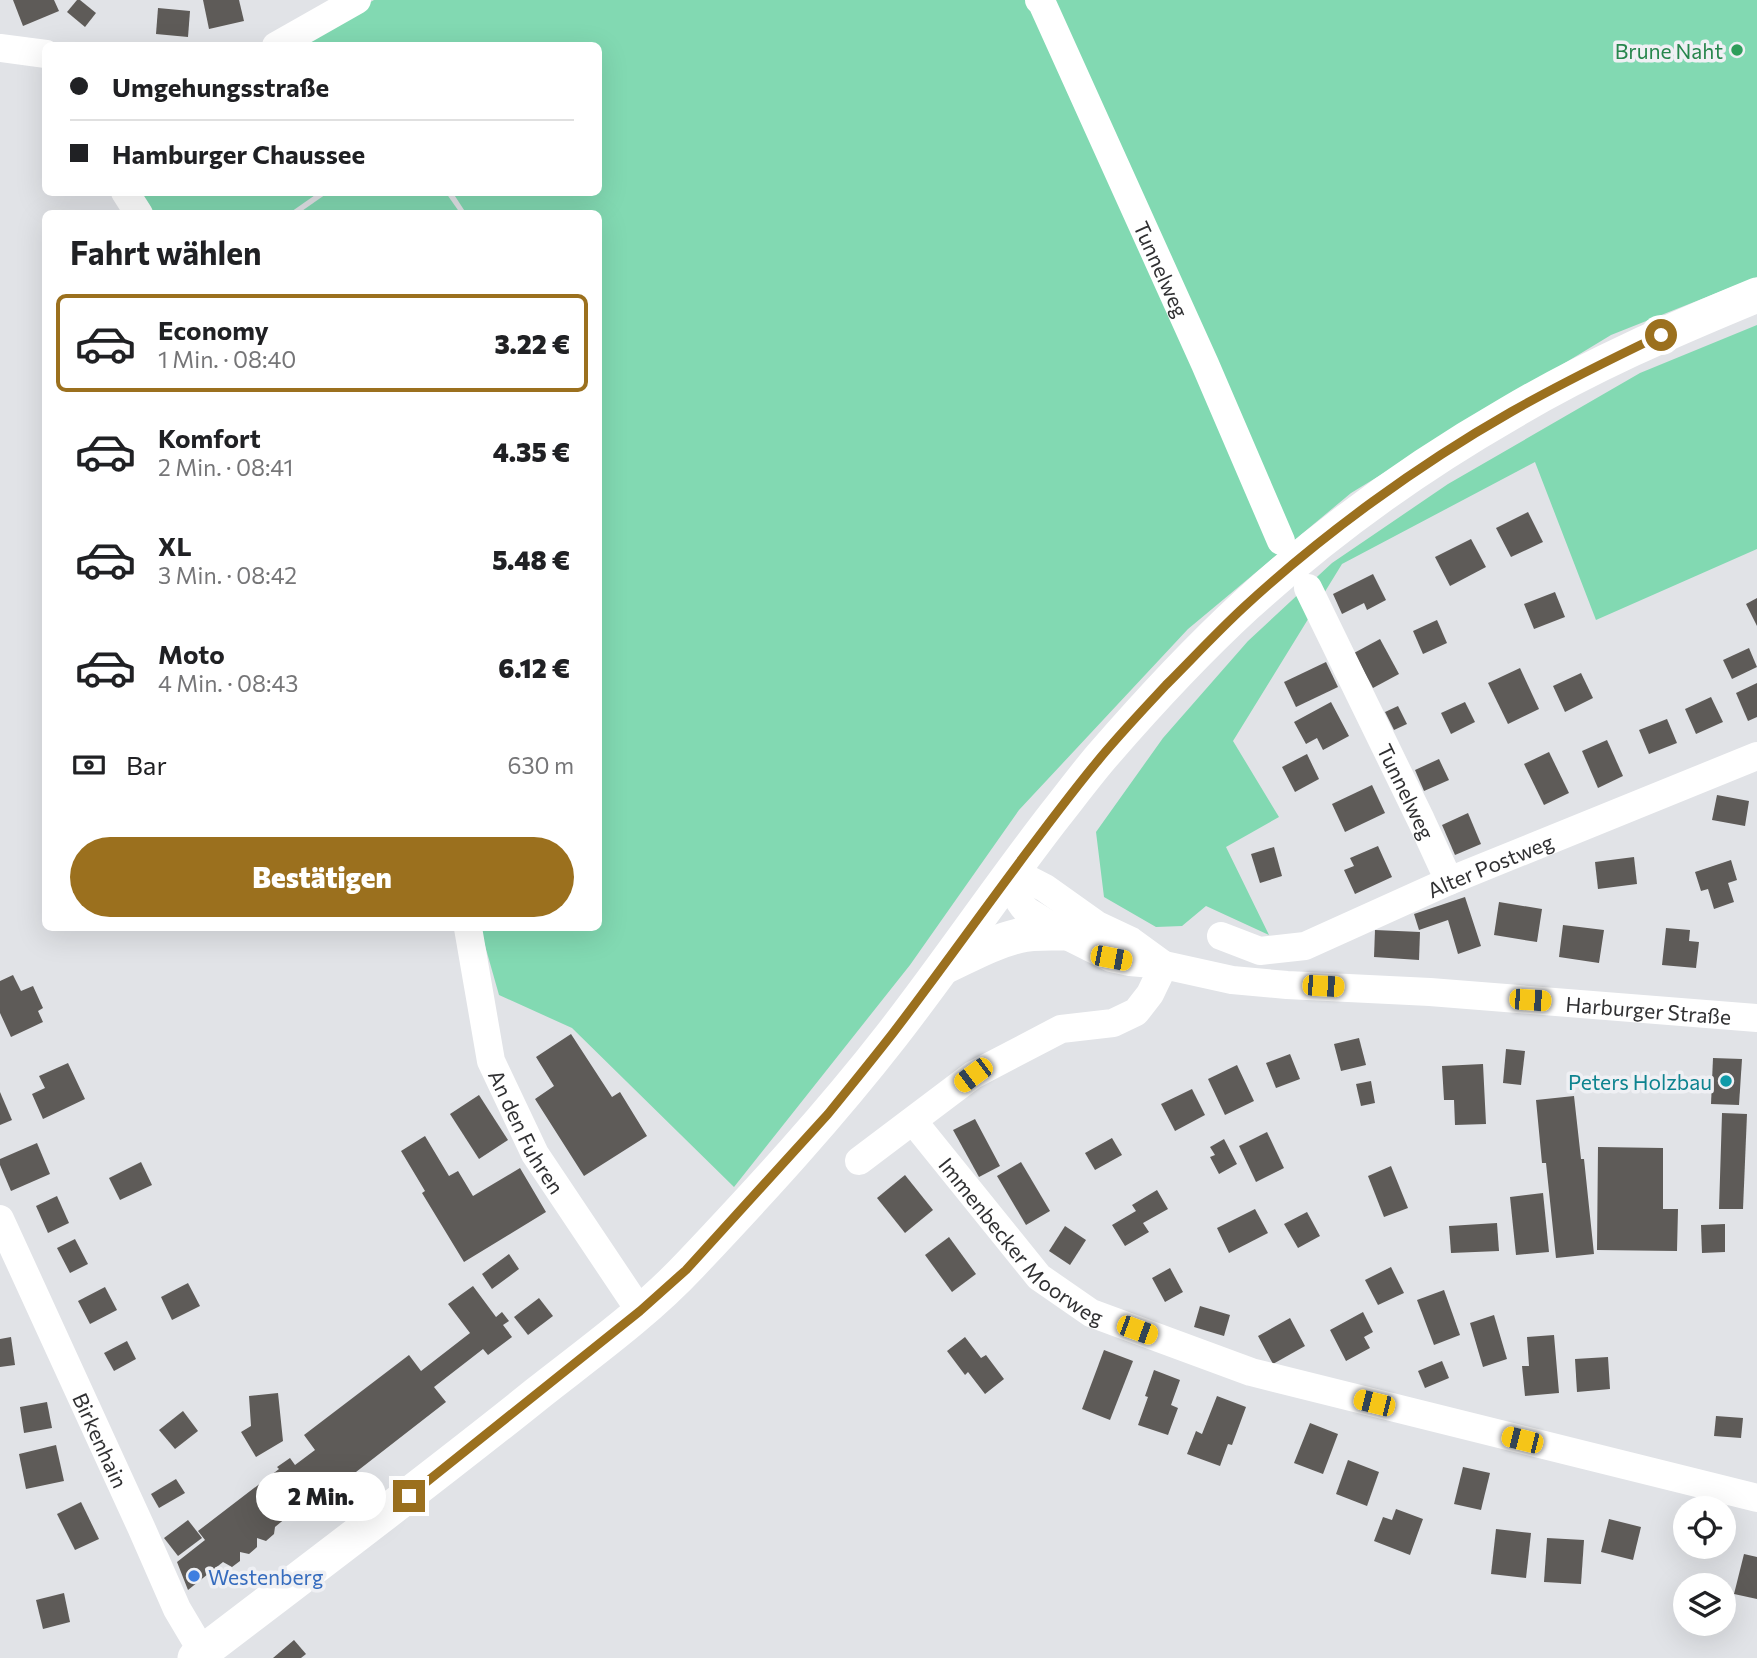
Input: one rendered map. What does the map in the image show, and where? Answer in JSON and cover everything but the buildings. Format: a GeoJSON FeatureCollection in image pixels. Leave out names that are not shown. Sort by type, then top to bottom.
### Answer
{"type":"FeatureCollection","features":[{"type":"Feature","properties":{"kind":"main road"},"geometry":{"type":"LineString","coordinates":[[201,1656],[430,1480],[640,1311],[686,1270],[828,1114],[892,1034],[1097,761],[1192,659],[1256,597],[1357,514],[1446,452],[1578,375],[1661,335],[1757,295]]}},
{"type":"Feature","properties":{"kind":"main road"},"geometry":{"type":"LineString","coordinates":[[941,968],[1017,936],[1063,933]]}},
{"type":"Feature","properties":{"kind":"street"},"geometry":{"type":"LineString","coordinates":[[283,42],[357,0]]}},
{"type":"Feature","properties":{"kind":"street","name":"Tunnelweg"},"geometry":{"type":"LineString","coordinates":[[1038,0],[1048,15],[1200,351],[1281,541]]}},
{"type":"Feature","properties":{"kind":"street"},"geometry":{"type":"LineString","coordinates":[[0,48],[41,59]]}},
{"type":"Feature","properties":{"kind":"street","name":"Tunnelweg"},"geometry":{"type":"LineString","coordinates":[[1308,588],[1449,881]]}},
{"type":"Feature","properties":{"kind":"street","name":"Alter Postweg"},"geometry":{"type":"LineString","coordinates":[[1221,936],[1260,951],[1305,946],[1449,881],[1757,757]]}},
{"type":"Feature","properties":{"kind":"street","name":"Harburger Straße"},"geometry":{"type":"LineString","coordinates":[[1012,871],[1013,886],[1027,911],[1111,958],[1164,965],[1232,980],[1430,992],[1757,1018]]}},
{"type":"Feature","properties":{"kind":"street","name":"Harburger Straße"},"geometry":{"type":"LineString","coordinates":[[1012,871],[1045,888],[1097,925],[1130,941],[1164,965]]}},
{"type":"Feature","properties":{"kind":"street","name":"An den Fuhren"},"geometry":{"type":"LineString","coordinates":[[469,931],[491,1061],[535,1154],[640,1311]]}},
{"type":"Feature","properties":{"kind":"street"},"geometry":{"type":"LineString","coordinates":[[859,1161],[973,1075],[1061,1029],[1113,1023],[1136,1012],[1150,994],[1164,965]]}},
{"type":"Feature","properties":{"kind":"street","name":"Immenbecker Moorweg"},"geometry":{"type":"LineString","coordinates":[[913,1121],[1039,1277],[1091,1313],[1251,1372],[1757,1498]]}},
{"type":"Feature","properties":{"kind":"street","name":"Birkenhain"},"geometry":{"type":"LineString","coordinates":[[0,1219],[201,1656]]}},
{"type":"Feature","properties":{"kind":"green space"},"geometry":{"type":"Polygon","coordinates":[[[374,0],[1757,0],[1757,277],[1611,335],[1351,493],[1188,629],[1019,810],[910,965],[734,1187],[572,1028],[499,995],[481,931],[602,931],[602,210],[464,210],[455,196],[602,196],[602,42],[301,42],[374,0]]]}},
{"type":"Feature","properties":{"kind":"green space"},"geometry":{"type":"Polygon","coordinates":[[[136,196],[314,196],[294,210],[146,210],[136,196]]]}},
{"type":"Feature","properties":{"kind":"green space"},"geometry":{"type":"Polygon","coordinates":[[[323,196],[448,196],[458,210],[303,210],[323,196]]]}},
{"type":"Feature","properties":{"kind":"green space"},"geometry":{"type":"Polygon","coordinates":[[[1757,325],[1757,549],[1596,620],[1535,462],[1342,564],[1233,741],[1279,817],[1226,847],[1269,935],[1206,906],[1182,926],[1156,927],[1104,897],[1096,832],[1163,738],[1248,641],[1332,563],[1448,484],[1640,373],[1757,325]]]}},
{"type":"Feature","properties":{"kind":"place","name":"Brune Naht"},"geometry":{"type":"Point","coordinates":[1737,50]}},
{"type":"Feature","properties":{"kind":"place","name":"Peters Holzbau"},"geometry":{"type":"Point","coordinates":[1726,1081]}},
{"type":"Feature","properties":{"kind":"place","name":"Westenberg"},"geometry":{"type":"Point","coordinates":[194,1576]}},
{"type":"Feature","properties":{"kind":"route"},"geometry":{"type":"LineString","coordinates":[[409,1496],[640,1311],[686,1270],[828,1114],[892,1034],[1097,761],[1150,702],[1245,606],[1357,514],[1446,452],[1578,375],[1661,335]]}}]}
